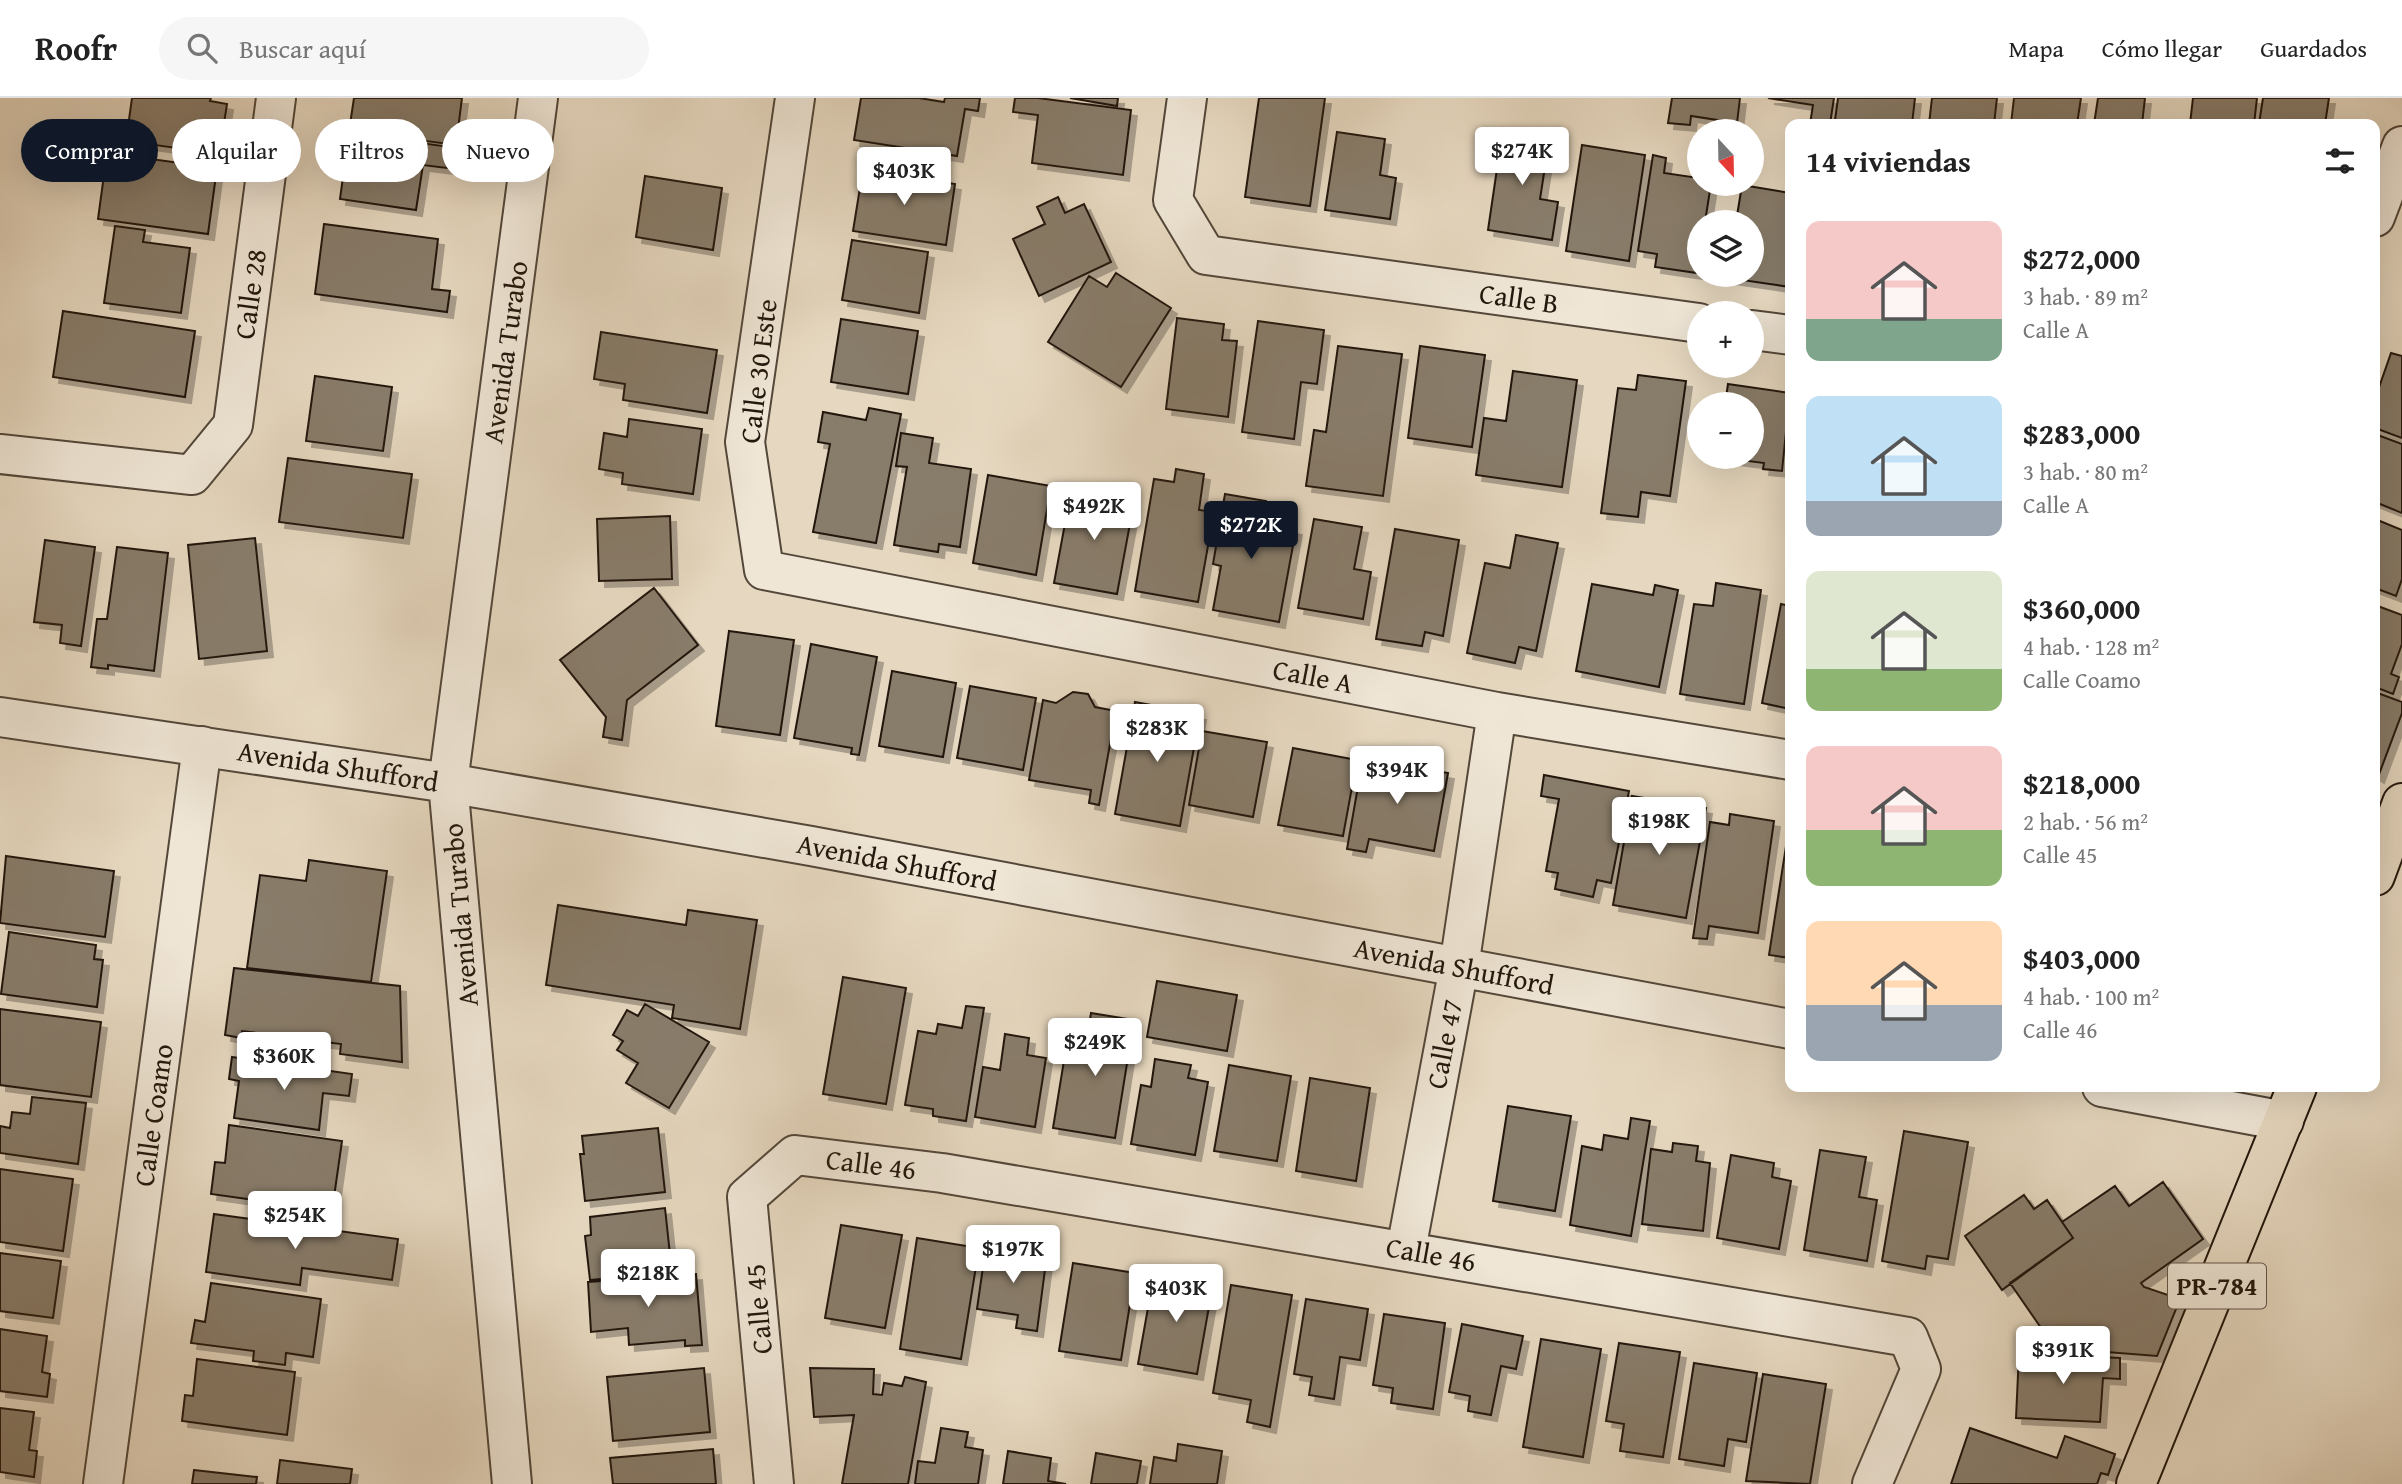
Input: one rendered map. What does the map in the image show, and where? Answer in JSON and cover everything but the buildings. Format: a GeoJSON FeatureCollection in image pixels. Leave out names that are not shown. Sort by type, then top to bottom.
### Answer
{"type":"FeatureCollection","features":[{"type":"Feature","properties":{"kind":"main road"},"geometry":{"type":"LineString","coordinates":[[2380,862],[2402,803]]}},
{"type":"Feature","properties":{"kind":"main road","name":"PR-784"},"geometry":{"type":"LineString","coordinates":[[2137,1484],[2290,1104]]}},
{"type":"Feature","properties":{"kind":"street","name":"Calle 28"},"geometry":{"type":"LineString","coordinates":[[0,454],[191,475],[233,425],[276,98]]}},
{"type":"Feature","properties":{"kind":"street","name":"Avenida Turabo"},"geometry":{"type":"LineString","coordinates":[[512,1484],[448,783],[538,98]]}},
{"type":"Feature","properties":{"kind":"street","name":"Calle 30 Este"},"geometry":{"type":"LineString","coordinates":[[794,98],[745,442],[764,569],[838,584]]}},
{"type":"Feature","properties":{"kind":"street","name":"Calle B"},"geometry":{"type":"LineString","coordinates":[[1187,98],[1173,200],[1206,255],[1687,321]]}},
{"type":"Feature","properties":{"kind":"street"},"geometry":{"type":"LineString","coordinates":[[2380,204],[2402,146]]}},
{"type":"Feature","properties":{"kind":"street"},"geometry":{"type":"LineString","coordinates":[[1764,332],[1785,334]]}},
{"type":"Feature","properties":{"kind":"street","name":"Calle A"},"geometry":{"type":"LineString","coordinates":[[838,584],[1497,712],[1785,759]]}},
{"type":"Feature","properties":{"kind":"street","name":"Calle 47"},"geometry":{"type":"LineString","coordinates":[[1406,1250],[1459,967],[1497,712]]}},
{"type":"Feature","properties":{"kind":"street","name":"Avenida Shufford"},"geometry":{"type":"LineString","coordinates":[[0,718],[448,783],[825,848],[1785,1028]]}},
{"type":"Feature","properties":{"kind":"street","name":"Calle Coamo"},"geometry":{"type":"LineString","coordinates":[[103,1484],[202,746]]}},
{"type":"Feature","properties":{"kind":"street"},"geometry":{"type":"LineString","coordinates":[[2157,1092],[2290,1104]]}},
{"type":"Feature","properties":{"kind":"street","name":"Calle 46"},"geometry":{"type":"LineString","coordinates":[[794,1155],[942,1173],[1908,1337],[1921,1369],[1872,1484]]}},
{"type":"Feature","properties":{"kind":"street","name":"Calle 45"},"geometry":{"type":"LineString","coordinates":[[775,1484],[747,1197],[794,1155]]}}]}
